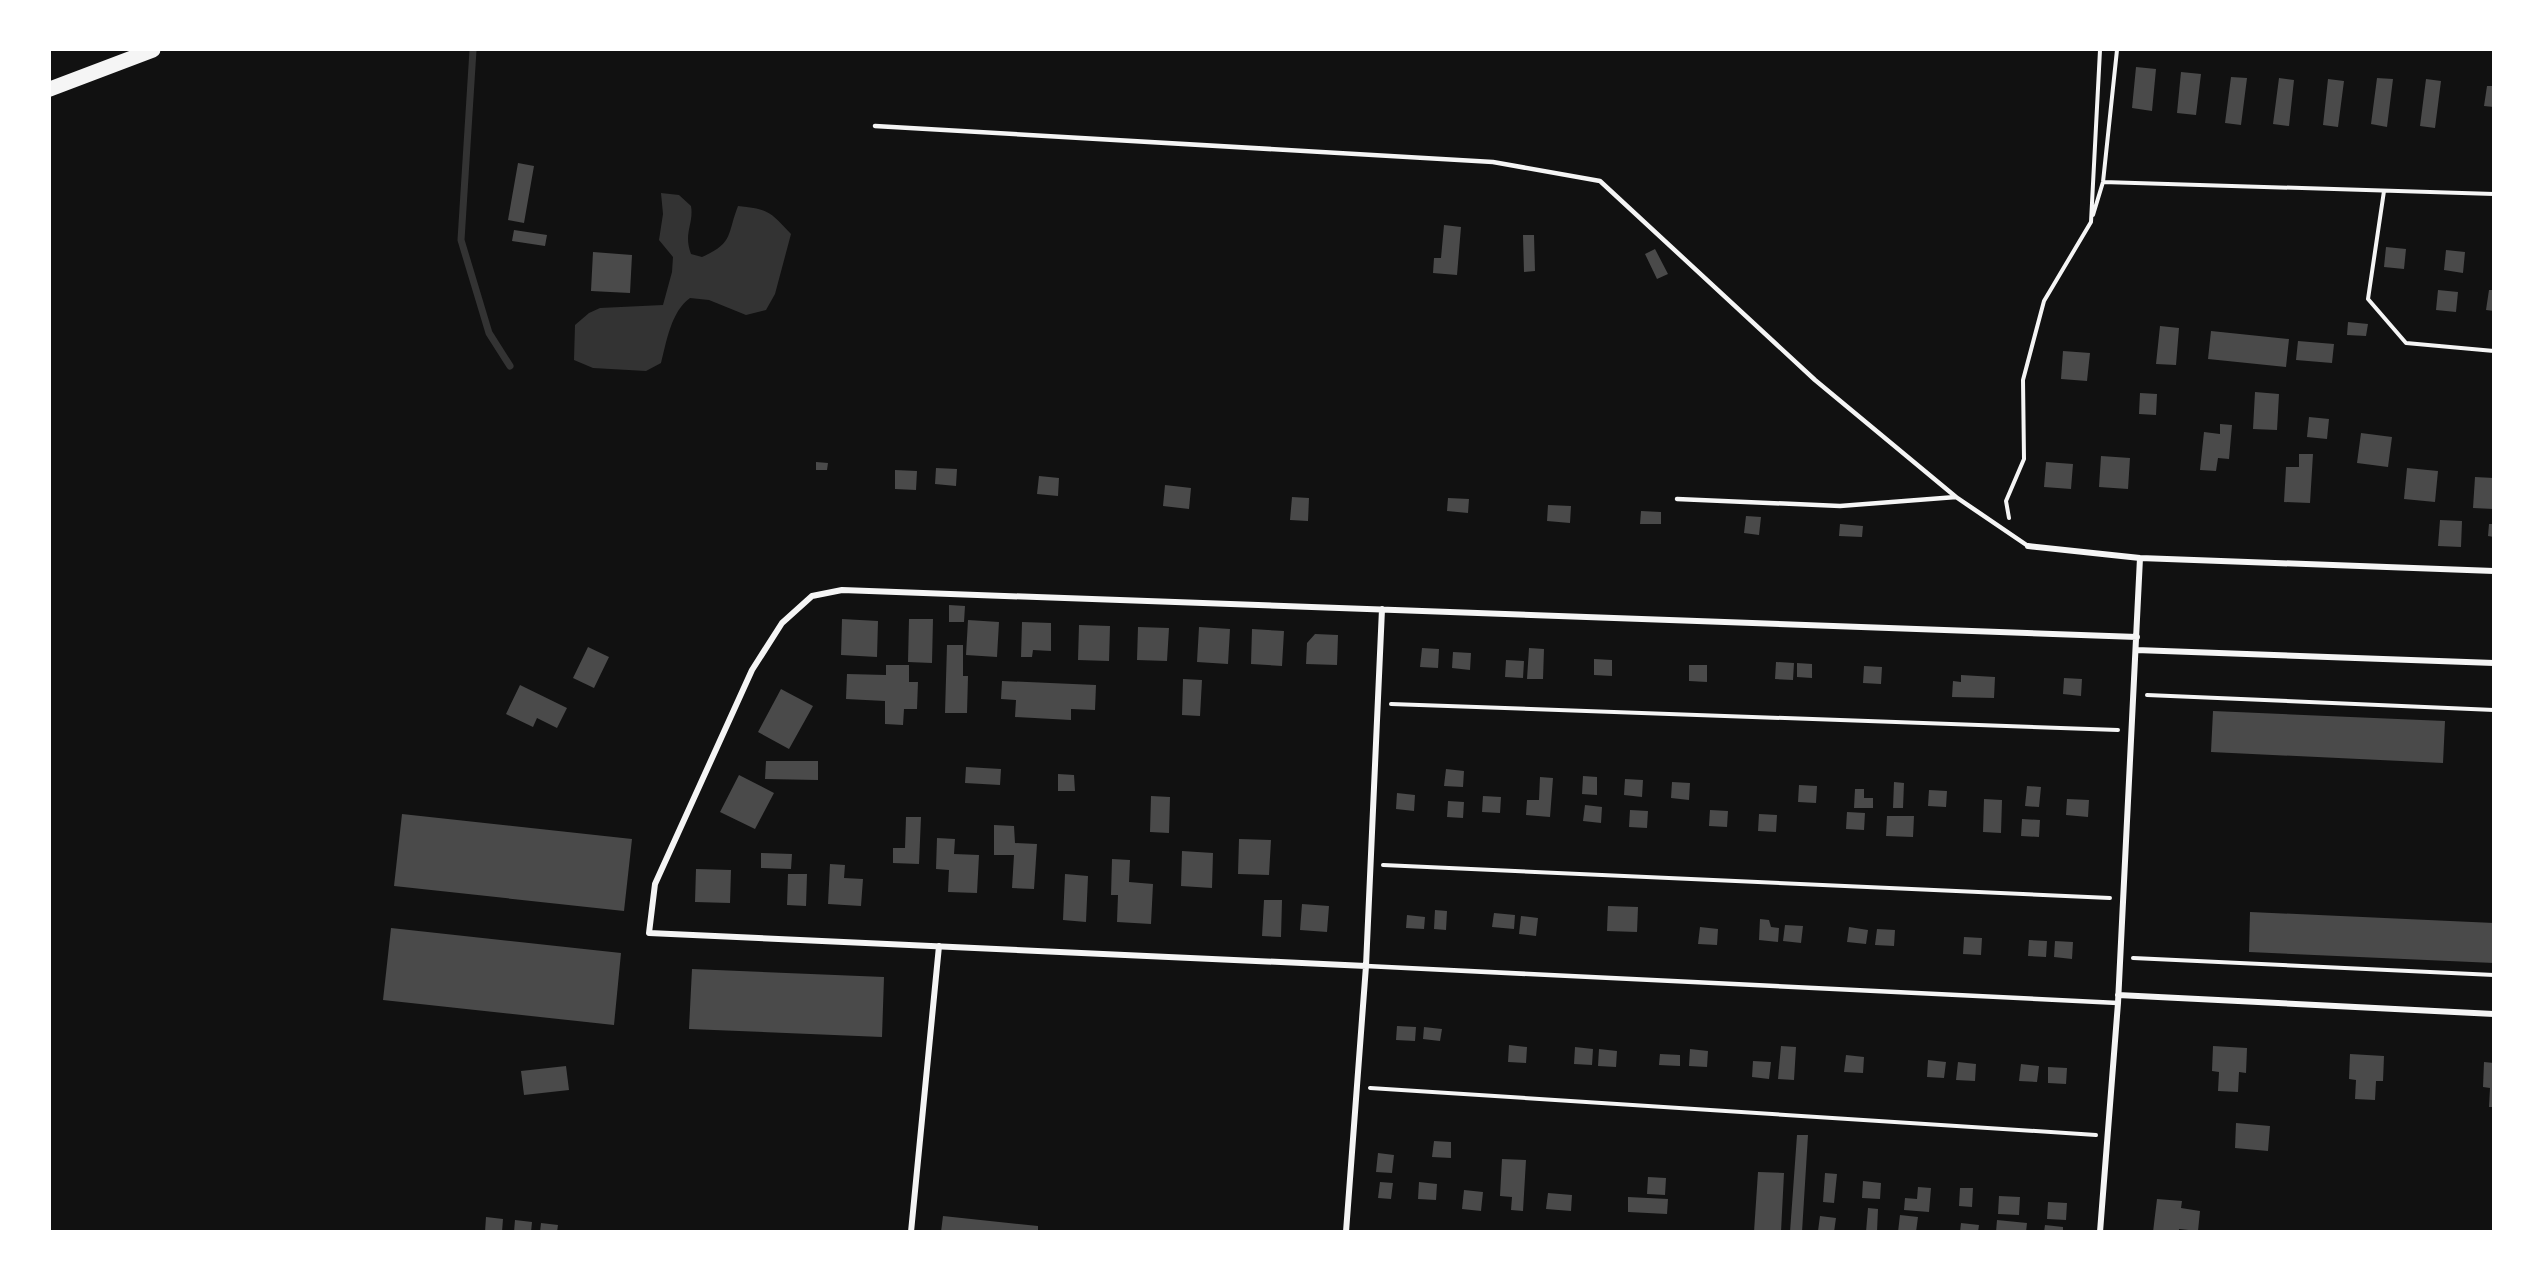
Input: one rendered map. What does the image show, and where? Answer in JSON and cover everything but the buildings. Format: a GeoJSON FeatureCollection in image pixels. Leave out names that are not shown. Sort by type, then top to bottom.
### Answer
{"type":"FeatureCollection","features":[{"type":"Feature","properties":{"kind":"main road"},"geometry":{"type":"LineString","coordinates":[[50,89],[153,50]]}},
{"type":"Feature","properties":{"kind":"street"},"geometry":{"type":"LineString","coordinates":[[2028,546],[2140,558],[2493,571]]}},
{"type":"Feature","properties":{"kind":"street"},"geometry":{"type":"LineString","coordinates":[[2100,1232],[2118,1003],[2140,558]]}},
{"type":"Feature","properties":{"kind":"street"},"geometry":{"type":"LineString","coordinates":[[1366,966],[649,933],[655,884],[752,670],[782,623],[812,596],[842,590],[2137,637]]}},
{"type":"Feature","properties":{"kind":"street"},"geometry":{"type":"LineString","coordinates":[[1346,1232],[1366,966],[1382,609]]}},
{"type":"Feature","properties":{"kind":"street"},"geometry":{"type":"LineString","coordinates":[[2136,650],[2493,663]]}},
{"type":"Feature","properties":{"kind":"street"},"geometry":{"type":"LineString","coordinates":[[911,1232],[939,946]]}},
{"type":"Feature","properties":{"kind":"street"},"geometry":{"type":"LineString","coordinates":[[2118,995],[2493,1014]]}},
{"type":"Feature","properties":{"kind":"lane"},"geometry":{"type":"LineString","coordinates":[[875,126],[1493,162],[1600,181],[1815,380],[1956,497],[2028,546]]}},
{"type":"Feature","properties":{"kind":"lane"},"geometry":{"type":"LineString","coordinates":[[1677,499],[1840,506],[1956,497]]}},
{"type":"Feature","properties":{"kind":"lane"},"geometry":{"type":"LineString","coordinates":[[1366,966],[2118,1003]]}},
{"type":"Feature","properties":{"kind":"path"},"geometry":{"type":"LineString","coordinates":[[2091,222],[2100,50]]}},
{"type":"Feature","properties":{"kind":"path"},"geometry":{"type":"LineString","coordinates":[[2012,533],[2006,501],[2024,459],[2023,380],[2043,301],[2091,222],[2103,182],[2117,50]]}},
{"type":"Feature","properties":{"kind":"path"},"geometry":{"type":"LineString","coordinates":[[2103,182],[2493,194]]}},
{"type":"Feature","properties":{"kind":"path"},"geometry":{"type":"LineString","coordinates":[[2384,191],[2368,299],[2406,343],[2493,351]]}},
{"type":"Feature","properties":{"kind":"path"},"geometry":{"type":"LineString","coordinates":[[2134,694],[2493,710]]}},
{"type":"Feature","properties":{"kind":"path"},"geometry":{"type":"LineString","coordinates":[[1378,703],[2132,731]]}},
{"type":"Feature","properties":{"kind":"path"},"geometry":{"type":"LineString","coordinates":[[1370,864],[2123,899]]}},
{"type":"Feature","properties":{"kind":"path"},"geometry":{"type":"LineString","coordinates":[[2120,958],[2493,975]]}},
{"type":"Feature","properties":{"kind":"path"},"geometry":{"type":"LineString","coordinates":[[1358,1087],[2107,1136]]}},
{"type":"Feature","properties":{"kind":"shaded area"},"geometry":{"type":"Polygon","coordinates":[[[661,193],[679,195],[691,206],[689,247],[691,254],[702,257],[725,242],[738,206],[763,210],[773,216],[791,234],[775,294],[766,310],[746,315],[709,300],[690,298],[674,319],[661,363],[646,371],[593,368],[574,360],[575,325],[589,313],[600,308],[663,305],[672,272],[673,257],[659,240],[663,214],[661,193]]]}},
{"type":"Feature","properties":{"kind":"waterway"},"geometry":{"type":"LineString","coordinates":[[473,50],[461,240],[489,333],[510,366]]}}]}
